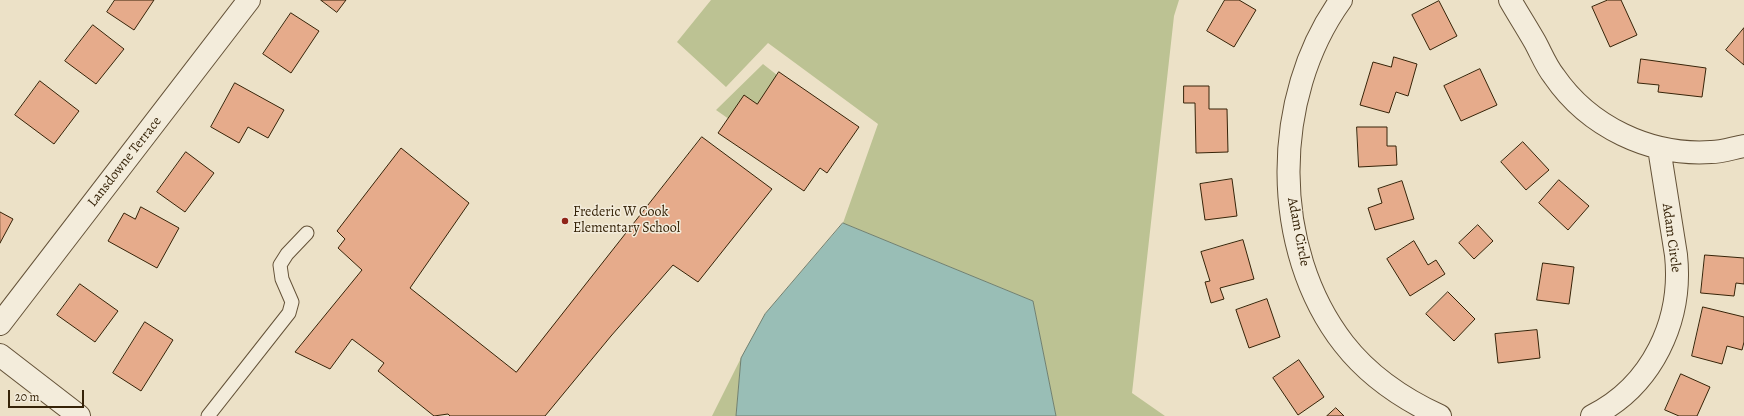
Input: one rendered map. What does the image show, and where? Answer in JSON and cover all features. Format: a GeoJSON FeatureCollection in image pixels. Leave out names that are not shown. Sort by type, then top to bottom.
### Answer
{"type":"FeatureCollection","features":[{"type":"Feature","properties":{"kind":"street","name":"Lansdowne Terrace"},"geometry":{"type":"LineString","coordinates":[[0,324],[249,0]]}},
{"type":"Feature","properties":{"kind":"street","name":"Adam Circle"},"geometry":{"type":"LineString","coordinates":[[1341,0],[1320,36],[1307,65],[1298,95],[1292,126],[1289,158],[1289,190],[1300,255],[1317,302],[1344,344],[1361,363],[1384,384],[1421,408],[1440,416]]}},
{"type":"Feature","properties":{"kind":"street"},"geometry":{"type":"LineString","coordinates":[[1510,0],[1553,76],[1564,91],[1591,116],[1623,135],[1659,148],[1700,153],[1744,146]]}},
{"type":"Feature","properties":{"kind":"street","name":"Adam Circle"},"geometry":{"type":"LineString","coordinates":[[1592,416],[1605,409],[1631,389],[1652,364],[1667,334],[1675,303],[1677,270],[1676,255],[1659,148]]}},
{"type":"Feature","properties":{"kind":"street"},"geometry":{"type":"LineString","coordinates":[[0,355],[79,416]]}},
{"type":"Feature","properties":{"kind":"lane"},"geometry":{"type":"LineString","coordinates":[[208,416],[289,313],[292,302],[282,279],[280,265],[287,254],[307,233]]}},
{"type":"Feature","properties":{"kind":"green space"},"geometry":{"type":"Polygon","coordinates":[[[711,0],[1179,0],[1174,16],[1132,393],[1165,416],[1056,416],[1033,301],[843,223],[878,124],[768,43],[726,87],[677,42],[711,0]]]}},
{"type":"Feature","properties":{"kind":"green space"},"geometry":{"type":"Polygon","coordinates":[[[763,64],[847,130],[813,178],[716,110],[763,64]]]}},
{"type":"Feature","properties":{"kind":"green space"},"geometry":{"type":"Polygon","coordinates":[[[741,358],[736,416],[712,416],[741,358]]]}},
{"type":"Feature","properties":{"kind":"water"},"geometry":{"type":"Polygon","coordinates":[[[843,223],[1033,301],[1056,416],[736,416],[741,358],[765,314],[843,223]]]}},
{"type":"Feature","properties":{"kind":"building"},"geometry":{"type":"Polygon","coordinates":[[[115,0],[154,0],[134,30],[107,12],[115,0]]]}},
{"type":"Feature","properties":{"kind":"building"},"geometry":{"type":"Polygon","coordinates":[[[321,0],[346,0],[337,12],[321,0]]]}},
{"type":"Feature","properties":{"kind":"building"},"geometry":{"type":"Polygon","coordinates":[[[1225,0],[1239,0],[1256,10],[1234,47],[1207,31],[1225,0]]]}},
{"type":"Feature","properties":{"kind":"building"},"geometry":{"type":"Polygon","coordinates":[[[1608,0],[1621,0],[1637,35],[1610,47],[1592,7],[1608,0]]]}},
{"type":"Feature","properties":{"kind":"building"},"geometry":{"type":"Polygon","coordinates":[[[1439,1],[1457,36],[1430,50],[1412,15],[1439,1]]]}},
{"type":"Feature","properties":{"kind":"building"},"geometry":{"type":"Polygon","coordinates":[[[291,13],[319,31],[291,73],[263,54],[291,13]]]}},
{"type":"Feature","properties":{"kind":"building"},"geometry":{"type":"Polygon","coordinates":[[[93,25],[124,49],[96,84],[65,61],[93,25]]]}},
{"type":"Feature","properties":{"kind":"building"},"geometry":{"type":"Polygon","coordinates":[[[1744,28],[1744,65],[1726,50],[1744,28]]]}},
{"type":"Feature","properties":{"kind":"building"},"geometry":{"type":"Polygon","coordinates":[[[1394,57],[1417,64],[1408,96],[1396,92],[1389,113],[1360,105],[1373,62],[1391,67],[1394,57]]]}},
{"type":"Feature","properties":{"kind":"building"},"geometry":{"type":"Polygon","coordinates":[[[1641,59],[1706,68],[1702,97],[1658,92],[1659,85],[1638,83],[1641,59]]]}},
{"type":"Feature","properties":{"kind":"building"},"geometry":{"type":"Polygon","coordinates":[[[1480,69],[1497,105],[1461,121],[1444,86],[1480,69]]]}},
{"type":"Feature","properties":{"kind":"building"},"geometry":{"type":"Polygon","coordinates":[[[779,72],[859,127],[827,173],[820,168],[804,191],[718,133],[744,95],[757,104],[779,72]]]}},
{"type":"Feature","properties":{"kind":"building"},"geometry":{"type":"Polygon","coordinates":[[[40,81],[79,111],[54,144],[15,115],[40,81]]]}},
{"type":"Feature","properties":{"kind":"building"},"geometry":{"type":"Polygon","coordinates":[[[235,83],[284,110],[268,138],[248,127],[239,143],[211,127],[235,83]]]}},
{"type":"Feature","properties":{"kind":"building"},"geometry":{"type":"Polygon","coordinates":[[[1184,86],[1209,86],[1209,109],[1227,109],[1228,152],[1196,153],[1195,103],[1184,103],[1184,86]]]}},
{"type":"Feature","properties":{"kind":"building"},"geometry":{"type":"Polygon","coordinates":[[[1357,127],[1387,127],[1387,146],[1396,146],[1397,165],[1359,167],[1357,127]]]}},
{"type":"Feature","properties":{"kind":"building","name":"Frederic W Cook Elementary School"},"geometry":{"type":"Polygon","coordinates":[[[702,137],[772,189],[698,282],[673,265],[611,336],[545,416],[450,416],[448,414],[434,416],[378,371],[384,363],[352,339],[330,369],[295,352],[362,270],[338,248],[345,239],[337,231],[401,148],[469,203],[410,288],[516,372],[702,137]]]}},
{"type":"Feature","properties":{"kind":"building"},"geometry":{"type":"Polygon","coordinates":[[[1523,142],[1549,170],[1526,190],[1501,162],[1523,142]]]}},
{"type":"Feature","properties":{"kind":"building"},"geometry":{"type":"Polygon","coordinates":[[[186,152],[214,173],[185,212],[157,192],[186,152]]]}},
{"type":"Feature","properties":{"kind":"building"},"geometry":{"type":"Polygon","coordinates":[[[1232,179],[1237,216],[1205,220],[1200,184],[1232,179]]]}},
{"type":"Feature","properties":{"kind":"building"},"geometry":{"type":"Polygon","coordinates":[[[1559,180],[1589,206],[1568,230],[1539,203],[1559,180]]]}},
{"type":"Feature","properties":{"kind":"building"},"geometry":{"type":"Polygon","coordinates":[[[1402,181],[1414,219],[1375,230],[1368,208],[1382,203],[1378,189],[1402,181]]]}},
{"type":"Feature","properties":{"kind":"building"},"geometry":{"type":"Polygon","coordinates":[[[141,207],[179,228],[157,268],[108,241],[124,213],[135,219],[141,207]]]}},
{"type":"Feature","properties":{"kind":"building"},"geometry":{"type":"Polygon","coordinates":[[[0,212],[13,219],[0,243],[0,212]]]}},
{"type":"Feature","properties":{"kind":"building"},"geometry":{"type":"Polygon","coordinates":[[[1478,225],[1493,241],[1474,259],[1459,243],[1478,225]]]}},
{"type":"Feature","properties":{"kind":"building"},"geometry":{"type":"Polygon","coordinates":[[[1243,240],[1254,279],[1220,288],[1224,299],[1211,303],[1205,282],[1210,281],[1201,252],[1243,240]]]}},
{"type":"Feature","properties":{"kind":"building"},"geometry":{"type":"Polygon","coordinates":[[[1414,241],[1428,265],[1436,260],[1445,274],[1410,296],[1387,259],[1414,241]]]}},
{"type":"Feature","properties":{"kind":"building"},"geometry":{"type":"Polygon","coordinates":[[[1705,255],[1744,258],[1744,284],[1736,283],[1734,296],[1701,293],[1705,255]]]}},
{"type":"Feature","properties":{"kind":"building"},"geometry":{"type":"Polygon","coordinates":[[[1543,263],[1574,267],[1569,304],[1537,300],[1543,263]]]}},
{"type":"Feature","properties":{"kind":"building"},"geometry":{"type":"Polygon","coordinates":[[[80,284],[118,311],[95,342],[57,315],[80,284]]]}},
{"type":"Feature","properties":{"kind":"building"},"geometry":{"type":"Polygon","coordinates":[[[1448,292],[1475,319],[1454,341],[1426,314],[1448,292]]]}},
{"type":"Feature","properties":{"kind":"building"},"geometry":{"type":"Polygon","coordinates":[[[1267,299],[1280,337],[1249,348],[1236,310],[1267,299]]]}},
{"type":"Feature","properties":{"kind":"building"},"geometry":{"type":"Polygon","coordinates":[[[1703,307],[1744,317],[1744,342],[1742,350],[1727,346],[1722,364],[1692,356],[1703,307]]]}},
{"type":"Feature","properties":{"kind":"building"},"geometry":{"type":"Polygon","coordinates":[[[145,322],[173,340],[141,391],[113,373],[145,322]]]}},
{"type":"Feature","properties":{"kind":"building"},"geometry":{"type":"Polygon","coordinates":[[[1537,330],[1540,358],[1498,363],[1495,334],[1537,330]]]}},
{"type":"Feature","properties":{"kind":"building"},"geometry":{"type":"Polygon","coordinates":[[[1299,360],[1324,397],[1298,415],[1273,378],[1299,360]]]}},
{"type":"Feature","properties":{"kind":"building"},"geometry":{"type":"Polygon","coordinates":[[[1681,374],[1710,387],[1697,416],[1679,416],[1665,410],[1681,374]]]}},
{"type":"Feature","properties":{"kind":"building"},"geometry":{"type":"Polygon","coordinates":[[[1336,408],[1344,416],[1327,416],[1336,408]]]}},
{"type":"Feature","properties":{"kind":"place","name":"Frederic W Cook Elementary School"},"geometry":{"type":"Point","coordinates":[565,221]}}]}
